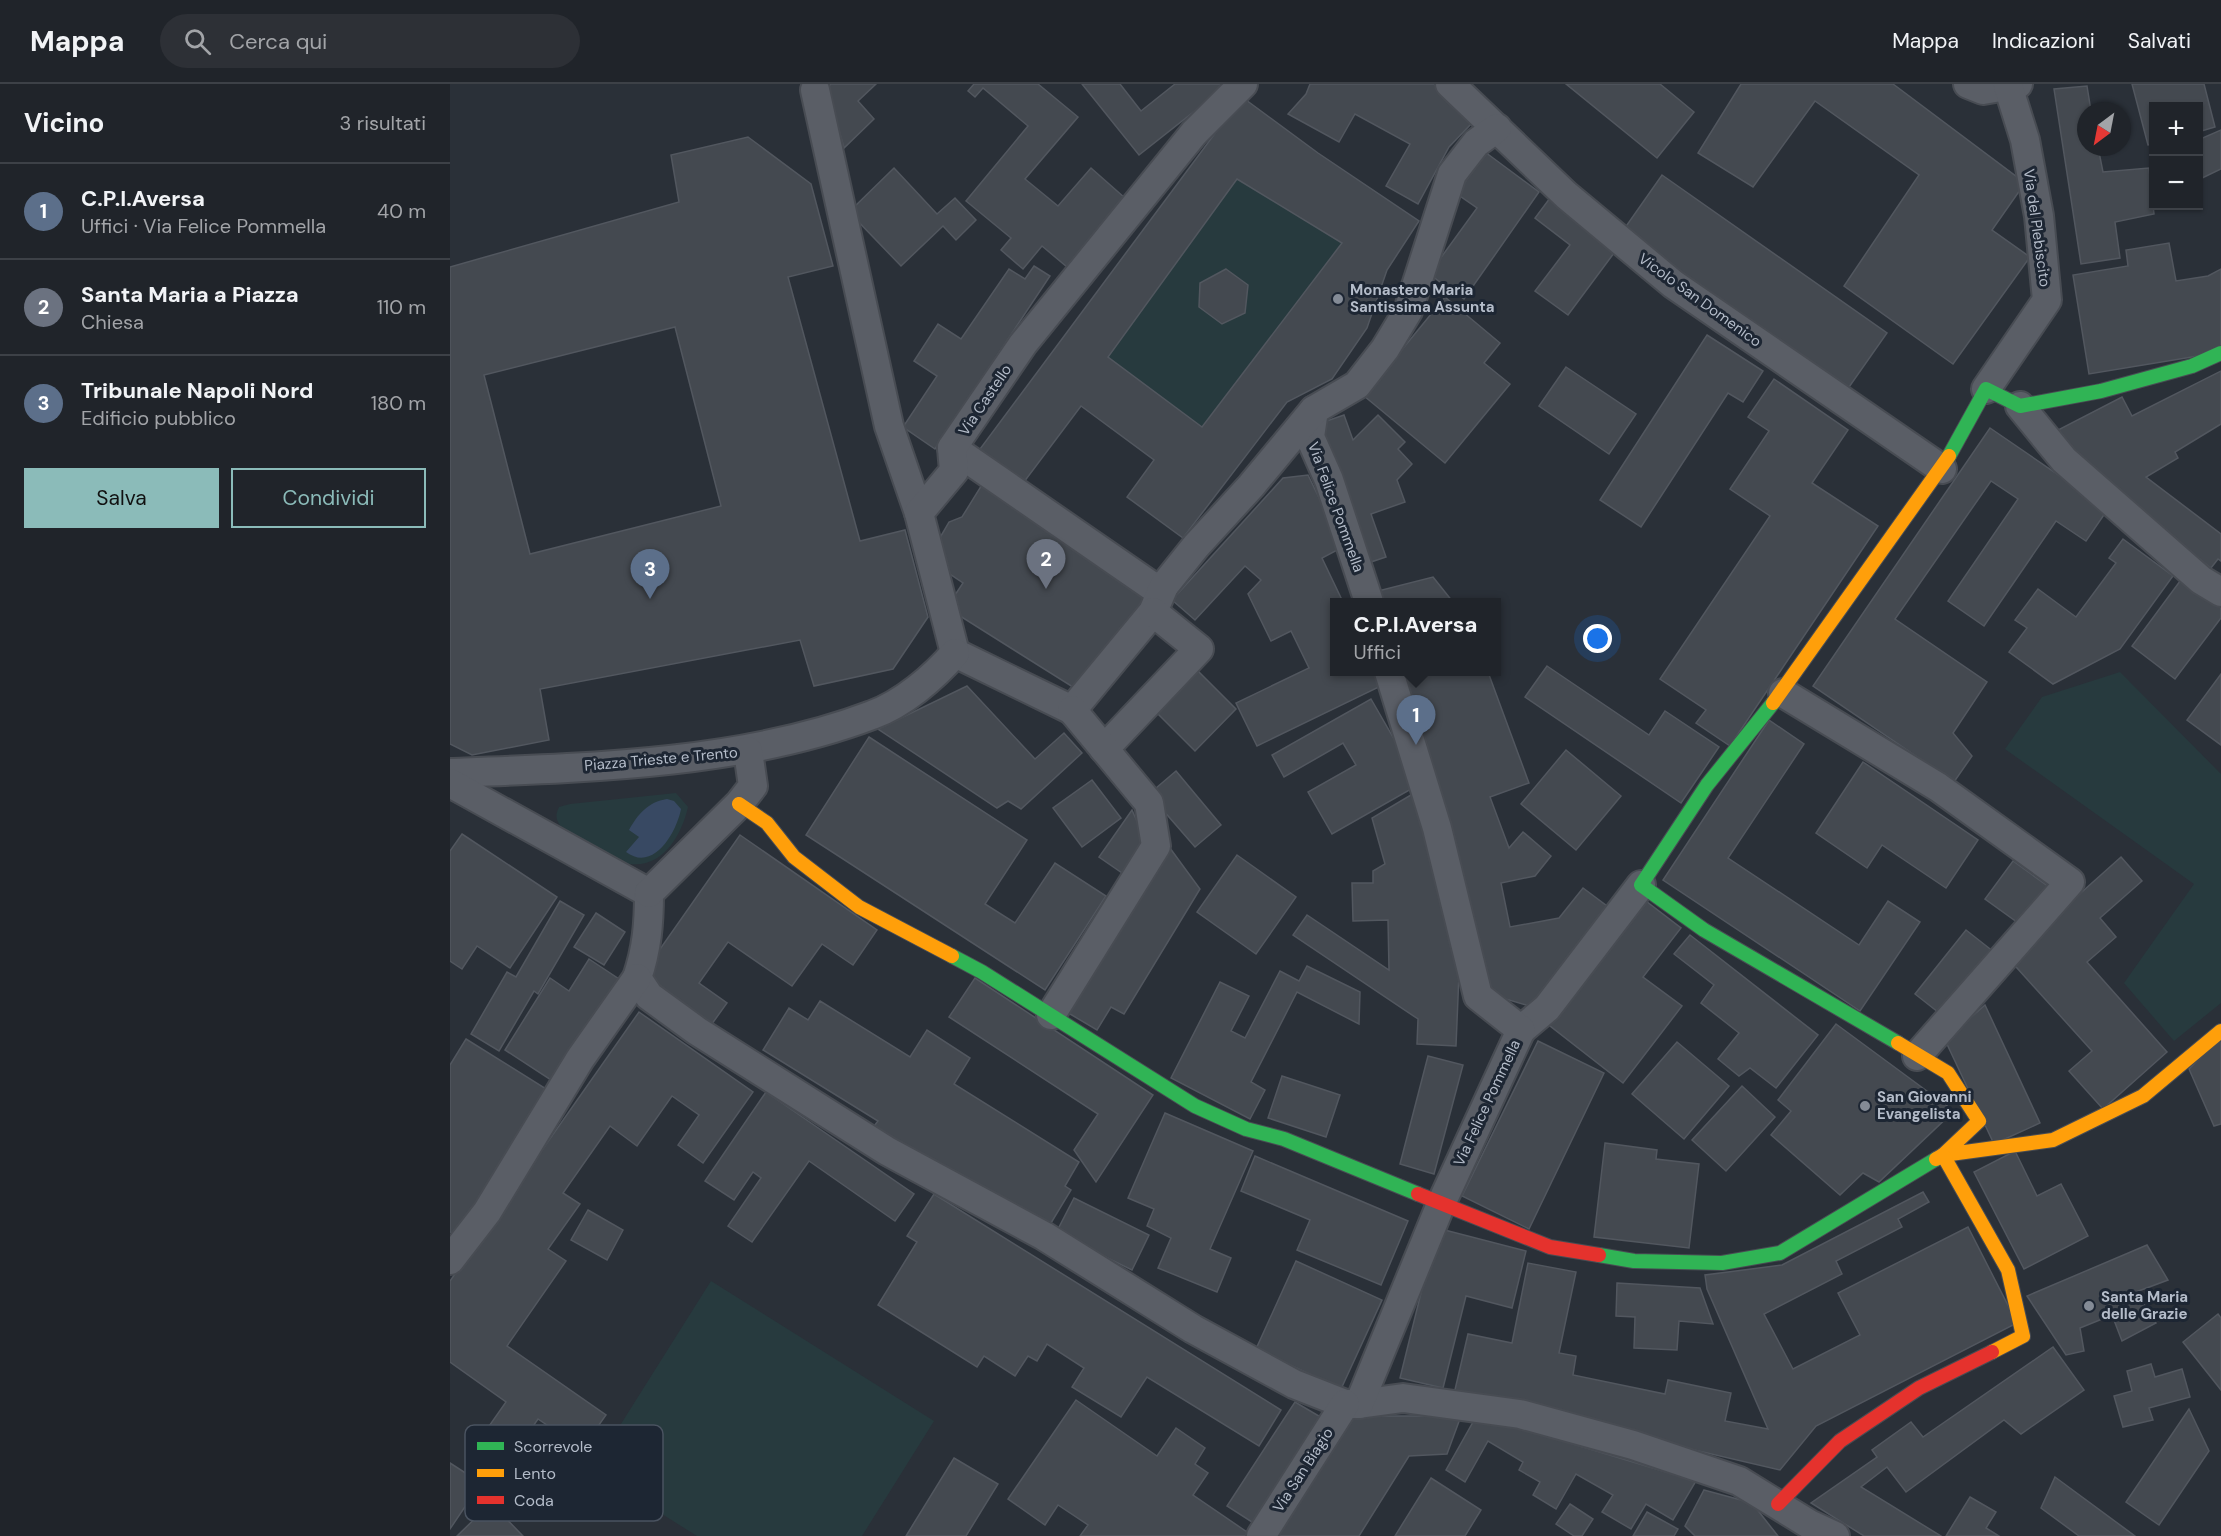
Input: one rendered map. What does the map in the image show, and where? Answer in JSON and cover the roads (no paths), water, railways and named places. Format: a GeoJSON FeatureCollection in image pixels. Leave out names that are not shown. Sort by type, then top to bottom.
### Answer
{"type":"FeatureCollection","features":[{"type":"Feature","properties":{"kind":"street","name":"Via Castello"},"geometry":{"type":"LineString","coordinates":[[919,513],[954,471],[952,448],[1044,318],[1194,133],[1243,84]]}},
{"type":"Feature","properties":{"kind":"street","name":"Vicolo San Domenico"},"geometry":{"type":"LineString","coordinates":[[1450,84],[1566,195],[1672,284],[1942,469]]}},
{"type":"Feature","properties":{"kind":"street"},"geometry":{"type":"LineString","coordinates":[[1968,84],[1983,90],[2013,85]]}},
{"type":"Feature","properties":{"kind":"street","name":"Via del Plebiscito"},"geometry":{"type":"LineString","coordinates":[[1986,389],[2047,300],[2037,205],[2013,85]]}},
{"type":"Feature","properties":{"kind":"street"},"geometry":{"type":"LineString","coordinates":[[814,90],[889,426],[919,513],[955,653],[1072,710],[1149,802],[1156,846],[1051,1015]]}},
{"type":"Feature","properties":{"kind":"street"},"geometry":{"type":"LineString","coordinates":[[1072,710],[1153,612],[1164,586],[1314,410],[1357,385],[1385,349],[1408,311],[1452,174],[1476,143],[1497,128]]}},
{"type":"Feature","properties":{"kind":"street"},"geometry":{"type":"LineString","coordinates":[[2020,406],[2124,384],[2192,366],[2221,353]]}},
{"type":"Feature","properties":{"kind":"street"},"geometry":{"type":"LineString","coordinates":[[1521,1030],[1547,1008],[1641,885],[1684,818],[1761,715],[1783,693],[1942,469],[1986,389],[2020,406],[2064,460],[2192,573],[2221,592]]}},
{"type":"Feature","properties":{"kind":"street","name":"Via Felice Pommella"},"geometry":{"type":"LineString","coordinates":[[1314,410],[1310,437],[1329,480],[1367,598]]}},
{"type":"Feature","properties":{"kind":"street"},"geometry":{"type":"LineString","coordinates":[[952,448],[1153,587],[1164,586]]}},
{"type":"Feature","properties":{"kind":"street"},"geometry":{"type":"LineString","coordinates":[[1104,749],[1199,649],[1153,612]]}},
{"type":"Feature","properties":{"kind":"street"},"geometry":{"type":"LineString","coordinates":[[748,751],[874,715],[934,678],[955,653]]}},
{"type":"Feature","properties":{"kind":"street","name":"Via Felice Pommella"},"geometry":{"type":"LineString","coordinates":[[1352,1404],[1521,1030],[1478,996],[1437,828],[1390,676]]}},
{"type":"Feature","properties":{"kind":"street"},"geometry":{"type":"LineString","coordinates":[[1783,693],[1938,787],[2070,882],[1917,1056]]}},
{"type":"Feature","properties":{"kind":"street","name":"Piazza Trieste e Trento"},"geometry":{"type":"LineString","coordinates":[[450,773],[551,770],[748,751],[753,786],[739,804],[649,892]]}},
{"type":"Feature","properties":{"kind":"street"},"geometry":{"type":"LineString","coordinates":[[450,783],[649,892],[649,926],[645,956],[637,978],[580,1059],[487,1212],[450,1260]]}},
{"type":"Feature","properties":{"kind":"street"},"geometry":{"type":"LineString","coordinates":[[739,804],[767,823],[794,857],[859,907],[955,956],[1195,1106],[1246,1129],[1284,1139],[1550,1247],[1634,1261],[1722,1263],[1780,1253],[1943,1155],[1978,1121],[1948,1073],[1704,930],[1641,885]]}},
{"type":"Feature","properties":{"kind":"street"},"geometry":{"type":"LineString","coordinates":[[637,978],[649,996],[697,1031],[887,1150],[1044,1236],[1203,1335],[1294,1384],[1352,1404],[1403,1398],[1520,1414],[1633,1445],[1740,1481],[1778,1504],[1809,1530],[1835,1536]]}},
{"type":"Feature","properties":{"kind":"street"},"geometry":{"type":"LineString","coordinates":[[1943,1155],[2054,1140],[2143,1096],[2221,1031]]}},
{"type":"Feature","properties":{"kind":"street"},"geometry":{"type":"LineString","coordinates":[[1778,1504],[1840,1441],[1919,1388],[2023,1336],[2008,1270],[1943,1155]]}},
{"type":"Feature","properties":{"kind":"street","name":"Via San Biagio"},"geometry":{"type":"LineString","coordinates":[[1261,1536],[1352,1404]]}},
{"type":"Feature","properties":{"kind":"water"},"geometry":{"type":"Polygon","coordinates":[[[667,799],[674,801],[681,809],[669,838],[655,853],[646,857],[636,857],[626,852],[639,837],[629,830],[636,819],[649,806],[667,799]]]}},
{"type":"Feature","properties":{"kind":"place","name":"Monastero Maria Santissima Assunta"},"geometry":{"type":"Point","coordinates":[1338,299]}},
{"type":"Feature","properties":{"kind":"place","name":"Santa Maria a Piazza"},"geometry":{"type":"Point","coordinates":[1046,589]}},
{"type":"Feature","properties":{"kind":"place","name":"Tribunale Napoli Nord"},"geometry":{"type":"Point","coordinates":[650,599]}},
{"type":"Feature","properties":{"kind":"place","name":"C.P.I.Aversa"},"geometry":{"type":"Point","coordinates":[1416,745]}},
{"type":"Feature","properties":{"kind":"place","name":"San Giovanni Evangelista"},"geometry":{"type":"Point","coordinates":[1865,1106]}},
{"type":"Feature","properties":{"kind":"place","name":"Santa Maria delle Grazie"},"geometry":{"type":"Point","coordinates":[2089,1306]}}]}
